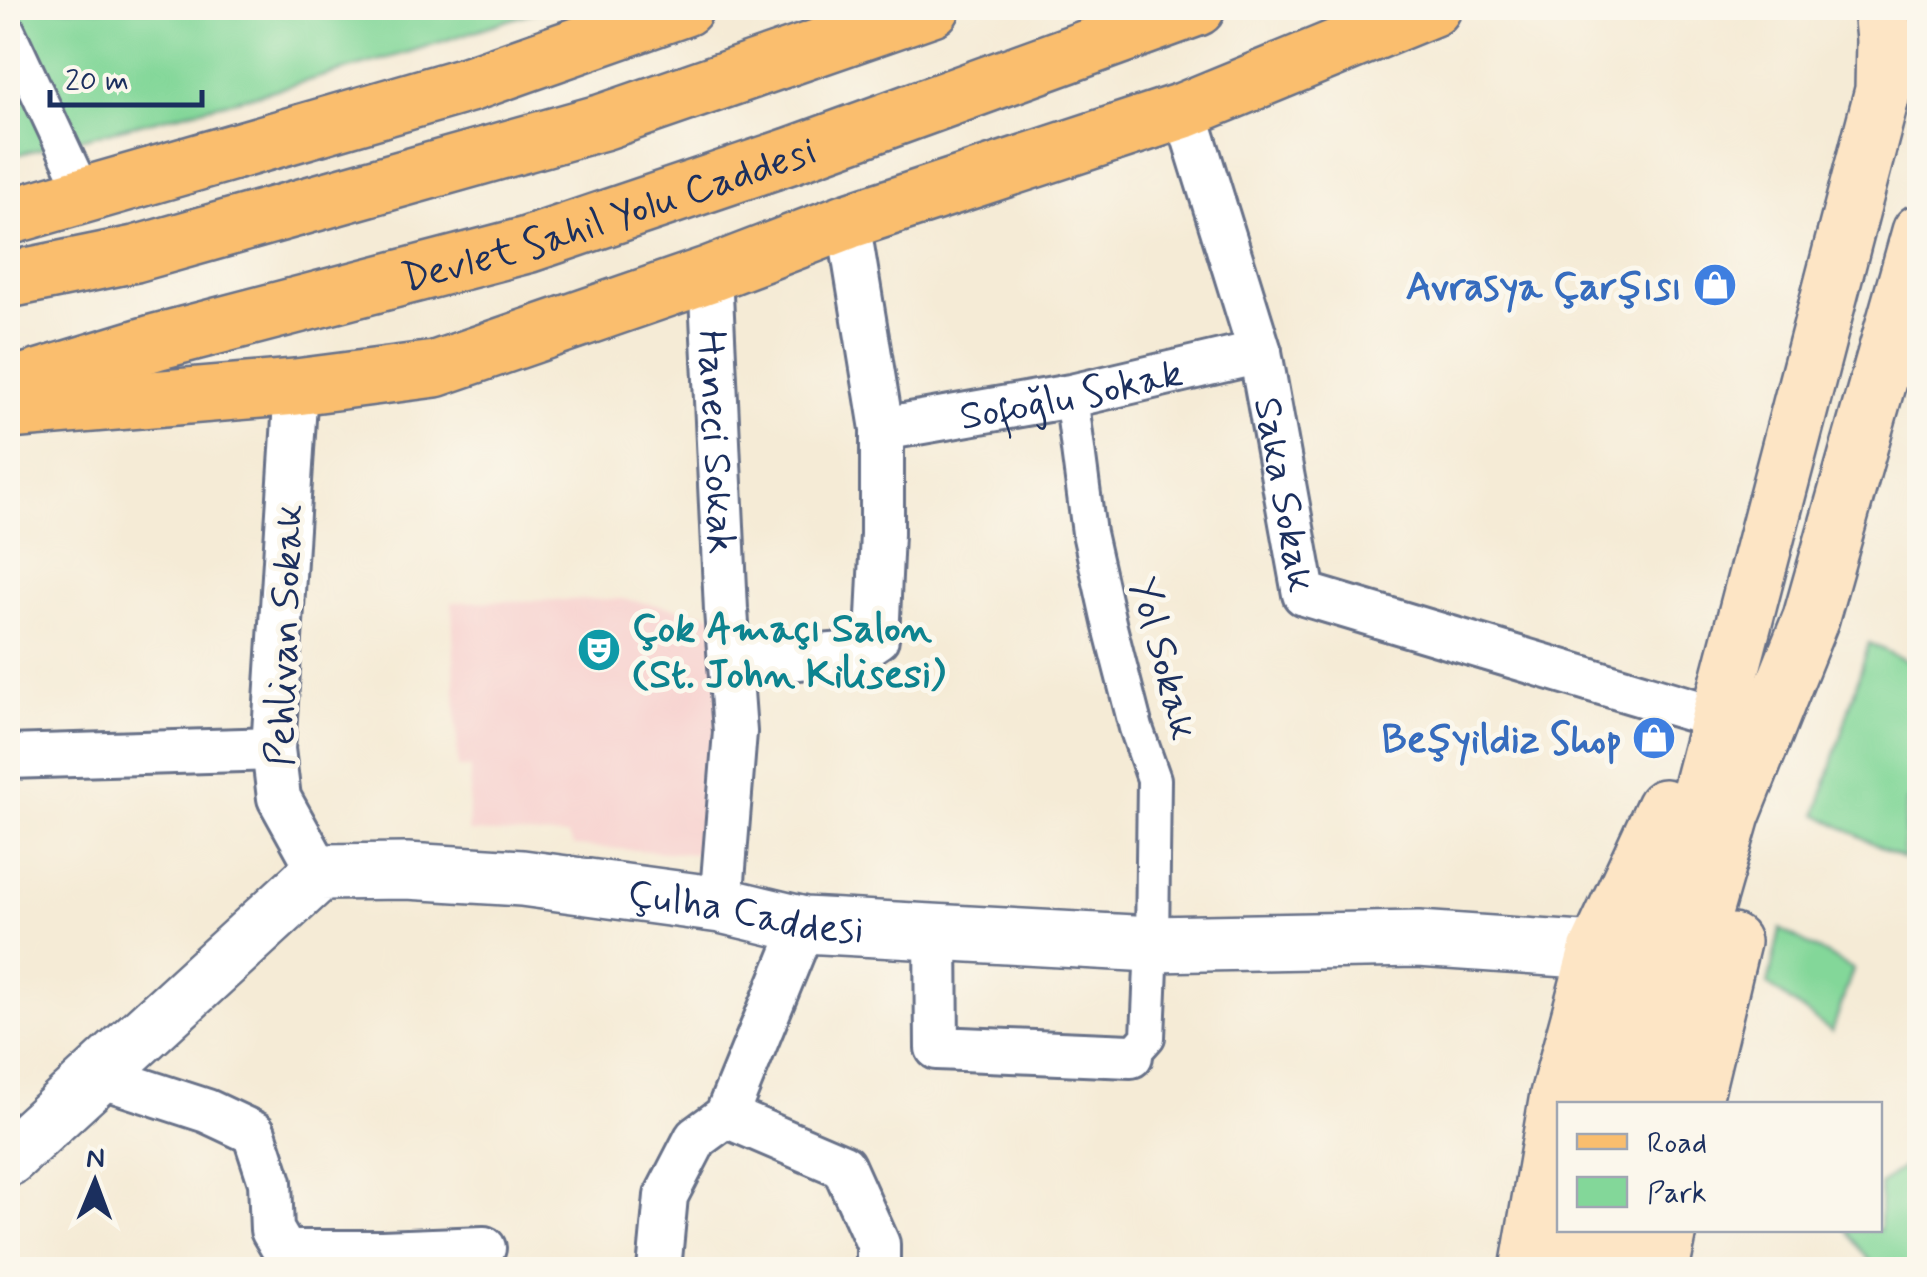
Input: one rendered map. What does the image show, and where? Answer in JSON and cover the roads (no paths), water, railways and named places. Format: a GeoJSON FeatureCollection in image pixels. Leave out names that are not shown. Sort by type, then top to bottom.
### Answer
{"type":"FeatureCollection","features":[{"type":"Feature","properties":{"kind":"main road"},"geometry":{"type":"LineString","coordinates":[[8,217],[468,84],[686,8]]}},
{"type":"Feature","properties":{"kind":"main road"},"geometry":{"type":"LineString","coordinates":[[8,280],[135,254],[603,122],[932,8]]}},
{"type":"Feature","properties":{"kind":"main road","name":"Devlet Sahil Yolu Caddesi"},"geometry":{"type":"LineString","coordinates":[[8,388],[156,342],[527,245],[790,156],[1197,8]]}},
{"type":"Feature","properties":{"kind":"main road"},"geometry":{"type":"LineString","coordinates":[[8,411],[296,387],[436,370],[848,221],[1184,110],[1434,8]]}},
{"type":"Feature","properties":{"kind":"main road"},"geometry":{"type":"LineString","coordinates":[[1609,1102],[1654,932],[1694,814],[1883,90],[1881,8]]}},
{"type":"Feature","properties":{"kind":"main road"},"geometry":{"type":"LineString","coordinates":[[1693,1102],[1811,618],[1920,232]]}},
{"type":"Feature","properties":{"kind":"main road"},"geometry":{"type":"LineString","coordinates":[[1528,1270],[1558,1095],[1597,952],[1661,814],[1750,596]]}},
{"type":"Feature","properties":{"kind":"main road"},"geometry":{"type":"LineString","coordinates":[[1650,1102],[1732,815],[1811,618]]}},
{"type":"Feature","properties":{"kind":"main road"},"geometry":{"type":"LineString","coordinates":[[1575,1270],[1582,1232]]}},
{"type":"Feature","properties":{"kind":"main road"},"geometry":{"type":"LineString","coordinates":[[1620,1270],[1628,1232]]}},
{"type":"Feature","properties":{"kind":"main road"},"geometry":{"type":"LineString","coordinates":[[1661,1270],[1669,1232]]}},
{"type":"Feature","properties":{"kind":"street"},"geometry":{"type":"LineString","coordinates":[[8,30],[85,195]]}},
{"type":"Feature","properties":{"kind":"street","name":"Saka Sokak"},"geometry":{"type":"LineString","coordinates":[[1184,110],[1260,352],[1304,594],[1702,713]]}},
{"type":"Feature","properties":{"kind":"street"},"geometry":{"type":"LineString","coordinates":[[730,664],[855,653],[877,638],[882,429],[848,221]]}},
{"type":"Feature","properties":{"kind":"street","name":"Haneci Sokak"},"geometry":{"type":"LineString","coordinates":[[710,274],[736,732],[721,905]]}},
{"type":"Feature","properties":{"kind":"street","name":"Sofoğlu Sokak"},"geometry":{"type":"LineString","coordinates":[[882,429],[1071,396],[1260,352]]}},
{"type":"Feature","properties":{"kind":"street","name":"Pehlivan Sokak"},"geometry":{"type":"LineString","coordinates":[[296,387],[273,749],[279,798],[320,872]]}},
{"type":"Feature","properties":{"kind":"street","name":"Yol Sokak"},"geometry":{"type":"LineString","coordinates":[[1071,396],[1090,533],[1110,627],[1136,728],[1154,779],[1148,1036],[1131,1056]]}},
{"type":"Feature","properties":{"kind":"street"},"geometry":{"type":"LineString","coordinates":[[8,758],[273,749]]}},
{"type":"Feature","properties":{"kind":"street"},"geometry":{"type":"LineString","coordinates":[[8,1158],[320,872]]}},
{"type":"Feature","properties":{"kind":"street","name":"Çulha Caddesi"},"geometry":{"type":"LineString","coordinates":[[320,872],[522,878],[721,905],[804,925],[1152,944],[1418,939],[1597,952]]}},
{"type":"Feature","properties":{"kind":"street"},"geometry":{"type":"LineString","coordinates":[[659,1270],[666,1196],[696,1138],[726,1116],[804,925]]}},
{"type":"Feature","properties":{"kind":"street"},"geometry":{"type":"LineString","coordinates":[[936,932],[937,1048],[1131,1056]]}},
{"type":"Feature","properties":{"kind":"street"},"geometry":{"type":"LineString","coordinates":[[96,1075],[207,1111],[254,1134],[270,1182],[272,1230],[285,1252],[484,1248]]}},
{"type":"Feature","properties":{"kind":"street"},"geometry":{"type":"LineString","coordinates":[[726,1116],[842,1166],[878,1244],[878,1270]]}},
{"type":"Feature","properties":{"kind":"place","name":"Avrasya Çarşısı"},"geometry":{"type":"Point","coordinates":[1715,285]}},
{"type":"Feature","properties":{"kind":"place","name":"Çok Amaçı Salon (St. John Kilisesi)"},"geometry":{"type":"Point","coordinates":[599,650]}},
{"type":"Feature","properties":{"kind":"place","name":"Beşyildiz Shop"},"geometry":{"type":"Point","coordinates":[1654,738]}}]}
